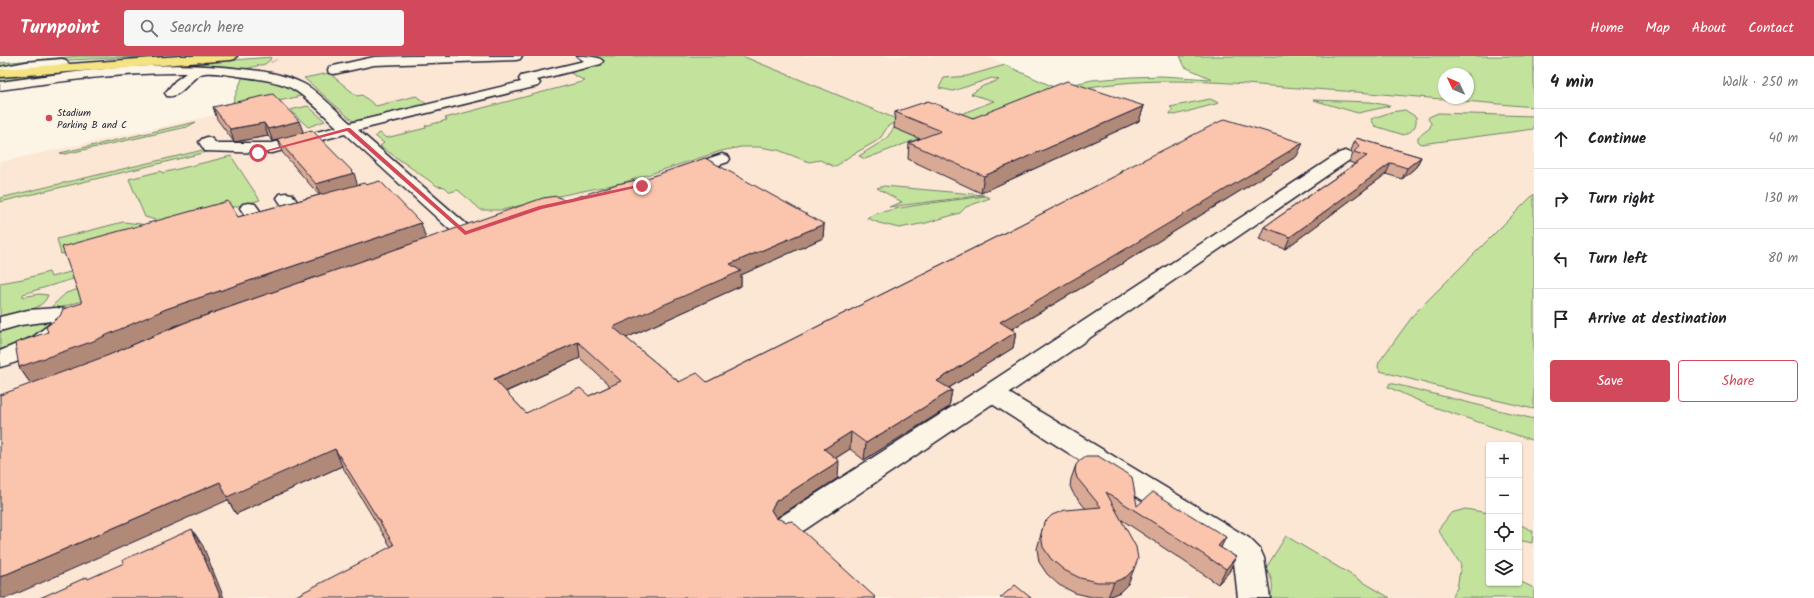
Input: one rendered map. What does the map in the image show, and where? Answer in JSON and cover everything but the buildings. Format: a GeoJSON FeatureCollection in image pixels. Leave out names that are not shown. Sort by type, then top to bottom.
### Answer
{"type":"FeatureCollection","features":[{"type":"Feature","properties":{"kind":"main road"},"geometry":{"type":"LineString","coordinates":[[0,72],[231,56]]}},
{"type":"Feature","properties":{"kind":"lane"},"geometry":{"type":"LineString","coordinates":[[334,70],[374,61],[516,56]]}},
{"type":"Feature","properties":{"kind":"lane"},"geometry":{"type":"LineString","coordinates":[[256,156],[258,153],[272,148],[346,128],[432,109],[533,83],[526,79],[596,61],[583,56]]}},
{"type":"Feature","properties":{"kind":"lane"},"geometry":{"type":"LineString","coordinates":[[0,86],[85,74],[164,69],[239,71],[275,78],[300,87],[407,180],[465,233]]}},
{"type":"Feature","properties":{"kind":"lane"},"geometry":{"type":"LineString","coordinates":[[172,93],[180,84],[200,69]]}},
{"type":"Feature","properties":{"kind":"lane"},"geometry":{"type":"LineString","coordinates":[[229,148],[346,128]]}},
{"type":"Feature","properties":{"kind":"lane"},"geometry":{"type":"LineString","coordinates":[[207,142],[211,148],[272,148]]}},
{"type":"Feature","properties":{"kind":"lane"},"geometry":{"type":"LineString","coordinates":[[787,527],[992,393],[1344,156]]}},
{"type":"Feature","properties":{"kind":"lane"},"geometry":{"type":"LineString","coordinates":[[664,178],[722,159]]}},
{"type":"Feature","properties":{"kind":"lane"},"geometry":{"type":"LineString","coordinates":[[385,186],[407,180]]}},
{"type":"Feature","properties":{"kind":"lane"},"geometry":{"type":"LineString","coordinates":[[249,208],[258,222],[297,206]]}},
{"type":"Feature","properties":{"kind":"lane"},"geometry":{"type":"LineString","coordinates":[[442,241],[486,226]]}},
{"type":"Feature","properties":{"kind":"lane"},"geometry":{"type":"LineString","coordinates":[[0,324],[20,317],[41,314],[57,314],[62,320],[61,328],[41,342],[0,360]]}},
{"type":"Feature","properties":{"kind":"lane"},"geometry":{"type":"LineString","coordinates":[[992,393],[1238,546],[1249,558],[1254,598]]}},
{"type":"Feature","properties":{"kind":"shaded area"},"geometry":{"type":"Polygon","coordinates":[[[275,56],[986,56],[1056,88],[1092,80],[1161,76],[1438,98],[1438,104],[1474,104],[1474,99],[1534,102],[1534,598],[0,598],[0,162],[229,112],[243,76],[253,70],[245,69],[259,66],[270,60],[271,57],[275,56]]]}},
{"type":"Feature","properties":{"kind":"green space"},"geometry":{"type":"Polygon","coordinates":[[[79,56],[185,56],[70,60],[0,67],[0,63],[79,56]]]}},
{"type":"Feature","properties":{"kind":"green space"},"geometry":{"type":"Polygon","coordinates":[[[591,56],[742,56],[899,120],[888,126],[881,137],[875,142],[850,156],[835,167],[820,160],[809,162],[778,150],[759,147],[741,147],[721,151],[622,183],[563,195],[502,210],[481,210],[458,190],[450,192],[445,187],[437,186],[380,146],[384,143],[375,136],[380,133],[386,138],[426,128],[425,126],[447,120],[445,118],[585,81],[565,70],[603,61],[591,56]]]}},
{"type":"Feature","properties":{"kind":"green space"},"geometry":{"type":"Polygon","coordinates":[[[1180,56],[1534,56],[1534,107],[1474,102],[1474,68],[1438,68],[1438,99],[1214,82],[1167,81],[1120,83],[1066,91],[1037,98],[950,126],[865,159],[859,156],[886,139],[894,128],[941,122],[994,101],[971,94],[983,86],[999,80],[992,78],[953,91],[939,88],[944,78],[967,76],[1005,65],[1056,88],[1092,80],[1131,77],[1161,76],[1212,79],[1185,67],[1180,56]]]}},
{"type":"Feature","properties":{"kind":"green space"},"geometry":{"type":"Polygon","coordinates":[[[271,57],[265,64],[245,69],[196,67],[0,85],[0,77],[271,57]]]}},
{"type":"Feature","properties":{"kind":"green space"},"geometry":{"type":"Polygon","coordinates":[[[329,73],[357,96],[362,95],[376,106],[416,96],[427,104],[360,122],[353,121],[304,78],[329,73]]]}},
{"type":"Feature","properties":{"kind":"green space"},"geometry":{"type":"Polygon","coordinates":[[[243,76],[281,84],[301,96],[229,112],[243,76]]]}},
{"type":"Feature","properties":{"kind":"green space"},"geometry":{"type":"Polygon","coordinates":[[[1210,99],[1219,103],[1175,115],[1170,114],[1173,110],[1170,107],[1210,99]]]}},
{"type":"Feature","properties":{"kind":"green space"},"geometry":{"type":"Polygon","coordinates":[[[1313,100],[1370,102],[1390,106],[1358,113],[1313,100]]]}},
{"type":"Feature","properties":{"kind":"green space"},"geometry":{"type":"Polygon","coordinates":[[[308,106],[325,121],[308,127],[290,110],[308,106]]]}},
{"type":"Feature","properties":{"kind":"green space"},"geometry":{"type":"Polygon","coordinates":[[[1405,110],[1416,117],[1416,123],[1410,132],[1404,135],[1375,126],[1371,119],[1391,112],[1405,110]]]}},
{"type":"Feature","properties":{"kind":"green space"},"geometry":{"type":"Polygon","coordinates":[[[1438,113],[1534,116],[1534,129],[1421,144],[1418,141],[1418,137],[1430,128],[1431,123],[1428,119],[1429,117],[1438,113]]]}},
{"type":"Feature","properties":{"kind":"green space"},"geometry":{"type":"Polygon","coordinates":[[[196,122],[187,127],[65,154],[60,153],[196,122]]]}},
{"type":"Feature","properties":{"kind":"green space"},"geometry":{"type":"Polygon","coordinates":[[[203,150],[211,151],[0,202],[0,198],[203,150]]]}},
{"type":"Feature","properties":{"kind":"green space"},"geometry":{"type":"Polygon","coordinates":[[[231,156],[260,200],[169,224],[145,217],[129,179],[161,171],[162,173],[231,156]]]}},
{"type":"Feature","properties":{"kind":"green space"},"geometry":{"type":"Polygon","coordinates":[[[884,186],[984,195],[889,207],[902,202],[877,188],[884,186]]]}},
{"type":"Feature","properties":{"kind":"green space"},"geometry":{"type":"Polygon","coordinates":[[[1534,194],[1534,409],[1380,371],[1378,367],[1379,362],[1415,313],[1534,194]]]}},
{"type":"Feature","properties":{"kind":"green space"},"geometry":{"type":"Polygon","coordinates":[[[986,196],[990,198],[966,207],[960,213],[926,223],[899,228],[867,218],[874,214],[904,207],[986,196]]]}},
{"type":"Feature","properties":{"kind":"green space"},"geometry":{"type":"Polygon","coordinates":[[[123,222],[141,224],[149,227],[144,232],[61,254],[57,239],[123,222]]]}},
{"type":"Feature","properties":{"kind":"green space"},"geometry":{"type":"Polygon","coordinates":[[[82,269],[76,278],[23,294],[23,297],[39,294],[48,295],[45,301],[40,305],[20,313],[0,316],[0,283],[49,272],[51,277],[82,269]]]}},
{"type":"Feature","properties":{"kind":"green space"},"geometry":{"type":"Polygon","coordinates":[[[157,279],[48,310],[66,293],[79,289],[157,279]]]}},
{"type":"Feature","properties":{"kind":"green space"},"geometry":{"type":"Polygon","coordinates":[[[50,320],[52,324],[47,333],[7,349],[0,349],[0,328],[50,320]]]}},
{"type":"Feature","properties":{"kind":"green space"},"geometry":{"type":"Polygon","coordinates":[[[1390,383],[1534,419],[1534,441],[1428,405],[1388,387],[1390,383]]]}},
{"type":"Feature","properties":{"kind":"green space"},"geometry":{"type":"Polygon","coordinates":[[[1465,509],[1486,512],[1486,586],[1522,586],[1522,582],[1534,588],[1534,598],[1451,598],[1457,588],[1461,565],[1438,530],[1451,513],[1465,509]]]}},
{"type":"Feature","properties":{"kind":"green space"},"geometry":{"type":"Polygon","coordinates":[[[1522,526],[1533,531],[1532,543],[1522,541],[1522,526]]]}},
{"type":"Feature","properties":{"kind":"green space"},"geometry":{"type":"Polygon","coordinates":[[[1286,536],[1390,598],[1269,598],[1272,586],[1271,579],[1266,568],[1286,536]]]}},
{"type":"Feature","properties":{"kind":"place","name":"Stadium Parking B and C"},"geometry":{"type":"Point","coordinates":[49,118]}},
{"type":"Feature","properties":{"kind":"route"},"geometry":{"type":"LineString","coordinates":[[258,153],[264,150],[348,129],[465,233],[541,207],[642,186]]}}]}
